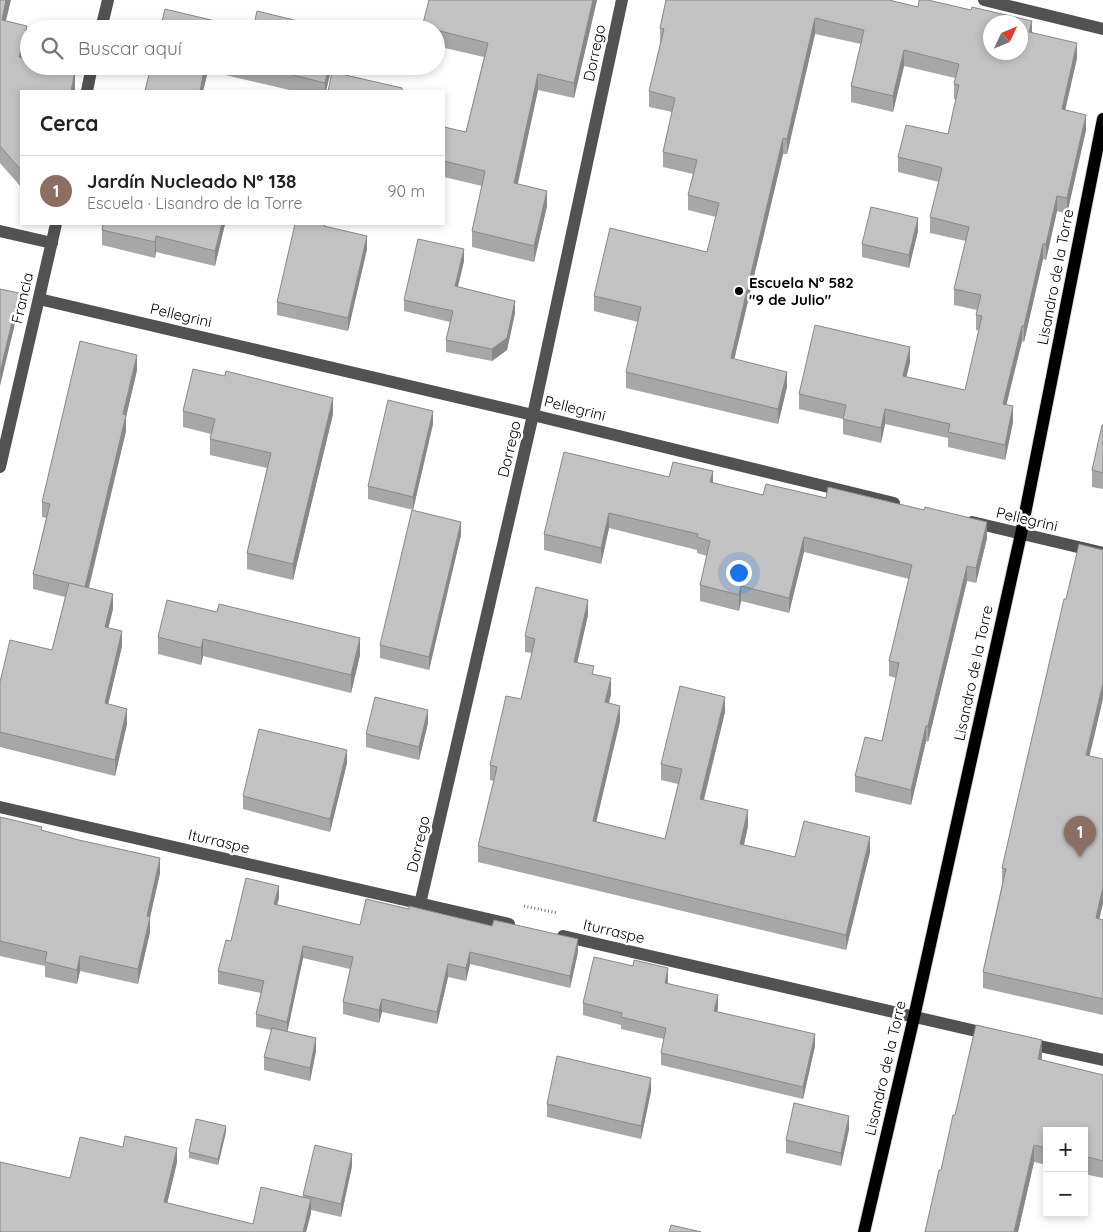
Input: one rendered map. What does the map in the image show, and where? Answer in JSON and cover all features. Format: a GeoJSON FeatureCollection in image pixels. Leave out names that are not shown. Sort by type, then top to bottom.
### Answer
{"type":"FeatureCollection","features":[{"type":"Feature","properties":{"kind":"main road","name":"Lisandro de la Torre"},"geometry":{"type":"LineString","coordinates":[[864,1232],[914,1017],[1021,534],[1103,119]]}},
{"type":"Feature","properties":{"kind":"street"},"geometry":{"type":"LineString","coordinates":[[103,20],[108,0]]}},
{"type":"Feature","properties":{"kind":"street","name":"Dorrego"},"geometry":{"type":"LineString","coordinates":[[420,904],[533,415],[622,0]]}},
{"type":"Feature","properties":{"kind":"street"},"geometry":{"type":"LineString","coordinates":[[984,0],[1103,30]]}},
{"type":"Feature","properties":{"kind":"street"},"geometry":{"type":"LineString","coordinates":[[87,90],[90,75]]}},
{"type":"Feature","properties":{"kind":"street","name":"Francia"},"geometry":{"type":"LineString","coordinates":[[0,467],[56,225]]}},
{"type":"Feature","properties":{"kind":"street"},"geometry":{"type":"LineString","coordinates":[[0,231],[52,244]]}},
{"type":"Feature","properties":{"kind":"street","name":"Pellegrini"},"geometry":{"type":"LineString","coordinates":[[39,299],[533,415],[906,506]]}},
{"type":"Feature","properties":{"kind":"street","name":"Pellegrini"},"geometry":{"type":"LineString","coordinates":[[963,520],[1103,553]]}},
{"type":"Feature","properties":{"kind":"street","name":"Iturraspe"},"geometry":{"type":"LineString","coordinates":[[0,807],[517,926]]}},
{"type":"Feature","properties":{"kind":"street","name":"Iturraspe"},"geometry":{"type":"LineString","coordinates":[[546,932],[999,1036]]}},
{"type":"Feature","properties":{"kind":"street"},"geometry":{"type":"LineString","coordinates":[[1018,1041],[1103,1060]]}},
{"type":"Feature","properties":{"kind":"path"},"geometry":{"type":"LineString","coordinates":[[522,905],[560,914]]}},
{"type":"Feature","properties":{"kind":"building"},"geometry":{"type":"Polygon","coordinates":[[[0,0],[6,0],[2,20],[20,24],[20,75],[74,75],[71,90],[20,90],[20,169],[0,146],[0,0]]]}},
{"type":"Feature","properties":{"kind":"building"},"geometry":{"type":"Polygon","coordinates":[[[429,0],[593,0],[574,83],[538,74],[514,183],[547,191],[534,246],[472,231],[485,171],[445,161],[445,127],[466,132],[488,43],[445,32],[445,20],[424,20],[429,0]]]}},
{"type":"Feature","properties":{"kind":"building"},"geometry":{"type":"Polygon","coordinates":[[[666,0],[889,0],[918,7],[919,0],[928,0],[971,10],[972,7],[1006,15],[983,15],[983,60],[1028,60],[1028,20],[1032,21],[1029,32],[1077,43],[1062,109],[1086,115],[1067,198],[1057,196],[1046,244],[1043,244],[1024,326],[1022,326],[1003,404],[1013,406],[1005,445],[948,432],[950,424],[885,409],[881,428],[843,419],[846,405],[799,394],[815,325],[910,347],[903,376],[965,390],[982,316],[976,315],[981,295],[954,289],[969,227],[930,217],[942,168],[898,157],[906,125],[948,134],[959,85],[954,84],[959,64],[904,50],[893,96],[851,86],[864,30],[815,18],[787,139],[783,138],[731,358],[787,372],[778,409],[626,372],[641,307],[594,296],[610,228],[707,252],[719,203],[688,195],[697,160],[663,152],[675,98],[649,91],[664,29],[660,28],[666,0]]]}},
{"type":"Feature","properties":{"kind":"building"},"geometry":{"type":"Polygon","coordinates":[[[165,9],[211,20],[162,20],[165,9]]]}},
{"type":"Feature","properties":{"kind":"building"},"geometry":{"type":"Polygon","coordinates":[[[257,11],[294,20],[255,20],[257,11]]]}},
{"type":"Feature","properties":{"kind":"building"},"geometry":{"type":"Polygon","coordinates":[[[149,75],[203,75],[200,90],[145,90],[149,75]]]}},
{"type":"Feature","properties":{"kind":"building"},"geometry":{"type":"Polygon","coordinates":[[[293,75],[327,75],[325,83],[293,75]]]}},
{"type":"Feature","properties":{"kind":"building"},"geometry":{"type":"Polygon","coordinates":[[[331,75],[345,75],[402,88],[402,90],[328,90],[331,75]]]}},
{"type":"Feature","properties":{"kind":"building"},"geometry":{"type":"Polygon","coordinates":[[[871,207],[918,218],[909,255],[862,244],[871,207]]]}},
{"type":"Feature","properties":{"kind":"building"},"geometry":{"type":"Polygon","coordinates":[[[103,225],[222,225],[215,251],[156,236],[155,242],[102,230],[103,225]]]}},
{"type":"Feature","properties":{"kind":"building"},"geometry":{"type":"Polygon","coordinates":[[[295,225],[324,225],[367,236],[348,318],[277,302],[295,225]]]}},
{"type":"Feature","properties":{"kind":"building"},"geometry":{"type":"Polygon","coordinates":[[[418,239],[464,249],[455,286],[515,301],[507,338],[492,349],[446,340],[453,311],[404,300],[418,239]]]}},
{"type":"Feature","properties":{"kind":"building"},"geometry":{"type":"Polygon","coordinates":[[[0,289],[19,293],[0,372],[0,289]]]}},
{"type":"Feature","properties":{"kind":"building"},"geometry":{"type":"Polygon","coordinates":[[[80,341],[137,355],[123,414],[126,415],[85,587],[33,574],[50,504],[42,502],[80,341]]]}},
{"type":"Feature","properties":{"kind":"building"},"geometry":{"type":"Polygon","coordinates":[[[193,369],[225,376],[226,371],[333,398],[293,564],[247,553],[271,453],[210,439],[215,419],[183,411],[193,369]]]}},
{"type":"Feature","properties":{"kind":"building"},"geometry":{"type":"Polygon","coordinates":[[[388,400],[433,411],[413,497],[368,486],[388,400]]]}},
{"type":"Feature","properties":{"kind":"building"},"geometry":{"type":"Polygon","coordinates":[[[1103,425],[1103,473],[1092,470],[1103,425]]]}},
{"type":"Feature","properties":{"kind":"building"},"geometry":{"type":"Polygon","coordinates":[[[564,452],[669,477],[673,462],[713,471],[710,482],[763,495],[766,484],[826,498],[828,487],[924,510],[925,507],[987,522],[976,568],[967,566],[911,790],[855,776],[865,737],[882,741],[899,663],[889,661],[912,565],[804,537],[789,598],[741,586],[739,595],[700,585],[710,541],[697,537],[698,534],[609,513],[601,548],[544,534],[564,452]]]}},
{"type":"Feature","properties":{"kind":"building"},"geometry":{"type":"Polygon","coordinates":[[[412,510],[461,522],[429,657],[380,645],[412,510]]]}},
{"type":"Feature","properties":{"kind":"building"},"geometry":{"type":"Polygon","coordinates":[[[1079,544],[1103,550],[1103,683],[1086,755],[1103,759],[1103,887],[1096,918],[1103,920],[1103,999],[983,972],[1006,869],[1002,868],[1064,599],[1066,599],[1079,544]]]}},
{"type":"Feature","properties":{"kind":"building"},"geometry":{"type":"Polygon","coordinates":[[[69,583],[113,594],[105,627],[122,631],[105,703],[127,709],[115,760],[0,732],[0,682],[10,640],[52,650],[69,583]]]}},
{"type":"Feature","properties":{"kind":"building"},"geometry":{"type":"Polygon","coordinates":[[[536,587],[588,600],[574,662],[594,666],[592,674],[611,678],[605,702],[620,706],[593,821],[665,839],[682,769],[661,764],[680,686],[725,697],[700,799],[748,810],[740,844],[795,857],[804,821],[870,837],[846,935],[478,846],[497,767],[490,765],[506,696],[521,699],[535,639],[525,636],[536,587]]]}},
{"type":"Feature","properties":{"kind":"building"},"geometry":{"type":"Polygon","coordinates":[[[167,600],[217,612],[219,604],[360,638],[351,675],[203,639],[201,648],[158,637],[167,600]]]}},
{"type":"Feature","properties":{"kind":"building"},"geometry":{"type":"Polygon","coordinates":[[[375,697],[428,710],[419,747],[366,734],[375,697]]]}},
{"type":"Feature","properties":{"kind":"building"},"geometry":{"type":"Polygon","coordinates":[[[259,729],[347,750],[330,819],[243,796],[259,729]]]}},
{"type":"Feature","properties":{"kind":"building"},"geometry":{"type":"Polygon","coordinates":[[[0,817],[42,827],[41,830],[79,840],[160,858],[147,916],[150,917],[138,969],[80,956],[77,970],[45,962],[47,952],[0,941],[0,817]]]}},
{"type":"Feature","properties":{"kind":"building"},"geometry":{"type":"Polygon","coordinates":[[[246,878],[279,886],[274,904],[360,925],[366,899],[409,909],[409,906],[492,926],[494,920],[578,939],[570,976],[470,952],[466,968],[448,964],[437,1012],[382,999],[379,1010],[343,1002],[353,957],[303,946],[287,1022],[256,1014],[264,981],[218,971],[226,940],[231,941],[246,878]]]}},
{"type":"Feature","properties":{"kind":"building"},"geometry":{"type":"Polygon","coordinates":[[[594,957],[633,966],[634,960],[668,968],[665,983],[718,995],[714,1011],[815,1034],[803,1087],[661,1053],[666,1028],[621,1017],[622,1013],[583,1003],[594,957]]]}},
{"type":"Feature","properties":{"kind":"building"},"geometry":{"type":"Polygon","coordinates":[[[976,1025],[1042,1040],[1038,1059],[1103,1075],[1103,1161],[1088,1157],[1088,1127],[1043,1127],[1043,1147],[1034,1145],[1014,1232],[925,1232],[953,1115],[955,1115],[976,1025]]]}},
{"type":"Feature","properties":{"kind":"building"},"geometry":{"type":"Polygon","coordinates":[[[272,1028],[316,1038],[310,1068],[264,1057],[272,1028]]]}},
{"type":"Feature","properties":{"kind":"building"},"geometry":{"type":"Polygon","coordinates":[[[557,1056],[651,1078],[641,1126],[547,1104],[557,1056]]]}},
{"type":"Feature","properties":{"kind":"building"},"geometry":{"type":"Polygon","coordinates":[[[794,1103],[849,1116],[841,1153],[786,1140],[794,1103]]]}},
{"type":"Feature","properties":{"kind":"building"},"geometry":{"type":"Polygon","coordinates":[[[196,1119],[226,1126],[218,1159],[189,1152],[196,1119]]]}},
{"type":"Feature","properties":{"kind":"building"},"geometry":{"type":"Polygon","coordinates":[[[125,1136],[177,1148],[164,1202],[253,1224],[261,1187],[311,1199],[303,1232],[0,1232],[0,1162],[70,1178],[80,1137],[123,1147],[125,1136]]]}},
{"type":"Feature","properties":{"kind":"building"},"geometry":{"type":"Polygon","coordinates":[[[315,1145],[352,1154],[341,1204],[303,1195],[315,1145]]]}},
{"type":"Feature","properties":{"kind":"building"},"geometry":{"type":"Polygon","coordinates":[[[671,1225],[701,1232],[669,1232],[671,1225]]]}},
{"type":"Feature","properties":{"kind":"place","name":"Escuela Nº 582 \"9 de Julio\""},"geometry":{"type":"Point","coordinates":[739,291]}},
{"type":"Feature","properties":{"kind":"place","name":"Jardín Nucleado Nº 138"},"geometry":{"type":"Point","coordinates":[1080,857]}}]}
